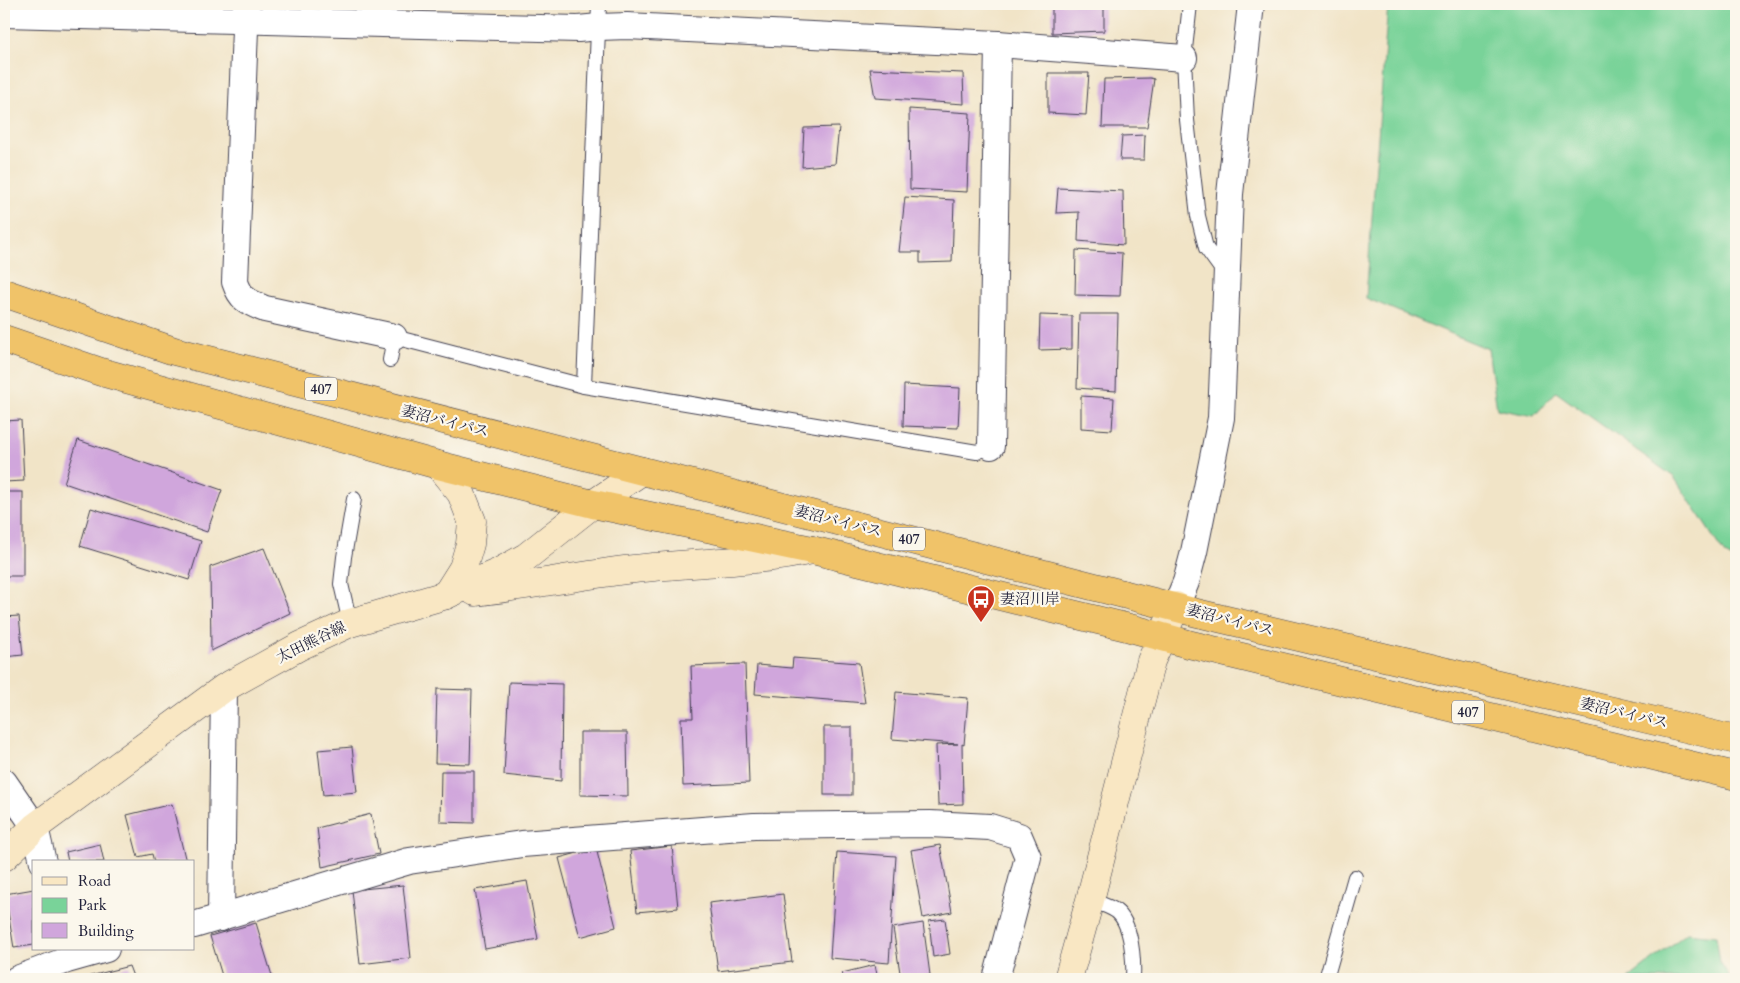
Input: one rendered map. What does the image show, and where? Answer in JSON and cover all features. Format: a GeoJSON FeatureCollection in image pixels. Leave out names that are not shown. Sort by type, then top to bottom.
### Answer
{"type":"FeatureCollection","features":[{"type":"Feature","properties":{"kind":"highway","name":"妻沼バイパス"},"geometry":{"type":"LineString","coordinates":[[4,293],[174,351],[1176,606],[1209,616],[1736,740]]}},
{"type":"Feature","properties":{"kind":"highway","name":"407"},"geometry":{"type":"LineString","coordinates":[[4,340],[101,372],[438,465],[593,504],[812,550],[1200,647],[1736,776]]}},
{"type":"Feature","properties":{"kind":"main road"},"geometry":{"type":"LineString","coordinates":[[438,465],[461,493],[472,521],[470,544],[463,568],[446,595]]}},
{"type":"Feature","properties":{"kind":"main road","name":"太田熊谷線"},"geometry":{"type":"LineString","coordinates":[[4,857],[35,828],[224,688],[300,646],[350,623],[446,595],[499,572],[526,557],[593,504],[642,471]]}},
{"type":"Feature","properties":{"kind":"main road"},"geometry":{"type":"LineString","coordinates":[[446,595],[504,589],[634,569],[782,557],[812,550]]}},
{"type":"Feature","properties":{"kind":"main road"},"geometry":{"type":"LineString","coordinates":[[1068,979],[1151,661],[1176,606]]}},
{"type":"Feature","properties":{"kind":"street"},"geometry":{"type":"LineString","coordinates":[[1176,606],[1186,582],[1194,552],[1220,418],[1230,194],[1252,4]]}},
{"type":"Feature","properties":{"kind":"street"},"geometry":{"type":"LineString","coordinates":[[4,14],[246,12],[578,29],[599,15],[627,26],[998,44],[1184,58]]}},
{"type":"Feature","properties":{"kind":"street"},"geometry":{"type":"LineString","coordinates":[[246,12],[235,282],[238,292],[248,302],[265,309],[392,349]]}},
{"type":"Feature","properties":{"kind":"street"},"geometry":{"type":"LineString","coordinates":[[991,446],[998,44]]}},
{"type":"Feature","properties":{"kind":"street"},"geometry":{"type":"LineString","coordinates":[[221,918],[224,688]]}},
{"type":"Feature","properties":{"kind":"street"},"geometry":{"type":"LineString","coordinates":[[4,782],[35,828],[43,860]]}},
{"type":"Feature","properties":{"kind":"street"},"geometry":{"type":"LineString","coordinates":[[195,925],[409,861],[522,844],[754,826],[930,824],[990,827],[1019,836],[1028,857],[996,979]]}},
{"type":"Feature","properties":{"kind":"street"},"geometry":{"type":"LineString","coordinates":[[17,979],[103,950]]}},
{"type":"Feature","properties":{"kind":"lane"},"geometry":{"type":"LineString","coordinates":[[1190,4],[1184,58],[1187,120],[1198,216],[1206,248],[1226,277]]}},
{"type":"Feature","properties":{"kind":"lane"},"geometry":{"type":"LineString","coordinates":[[584,386],[599,15]]}},
{"type":"Feature","properties":{"kind":"lane"},"geometry":{"type":"LineString","coordinates":[[392,349],[584,386],[977,452],[991,446]]}},
{"type":"Feature","properties":{"kind":"lane"},"geometry":{"type":"LineString","coordinates":[[350,623],[341,584],[354,499]]}},
{"type":"Feature","properties":{"kind":"lane"},"geometry":{"type":"LineString","coordinates":[[1326,979],[1355,877]]}},
{"type":"Feature","properties":{"kind":"lane"},"geometry":{"type":"LineString","coordinates":[[1090,900],[1116,911],[1124,920],[1131,944],[1134,964],[1133,979]]}},
{"type":"Feature","properties":{"kind":"green space"},"geometry":{"type":"Polygon","coordinates":[[[1388,4],[1736,4],[1736,561],[1725,555],[1674,477],[1556,392],[1534,416],[1497,409],[1488,349],[1366,298],[1388,4]]]}},
{"type":"Feature","properties":{"kind":"green space"},"geometry":{"type":"Polygon","coordinates":[[[1687,933],[1716,936],[1720,962],[1731,979],[1628,979],[1687,933]]]}},
{"type":"Feature","properties":{"kind":"building"},"geometry":{"type":"Polygon","coordinates":[[[1052,4],[1104,4],[1104,31],[1052,33],[1052,4]]]}},
{"type":"Feature","properties":{"kind":"building"},"geometry":{"type":"Polygon","coordinates":[[[870,69],[963,73],[964,104],[875,98],[870,69]]]}},
{"type":"Feature","properties":{"kind":"building"},"geometry":{"type":"Polygon","coordinates":[[[1048,73],[1089,73],[1086,115],[1048,113],[1048,73]]]}},
{"type":"Feature","properties":{"kind":"building"},"geometry":{"type":"Polygon","coordinates":[[[1104,79],[1154,79],[1147,127],[1102,127],[1104,79]]]}},
{"type":"Feature","properties":{"kind":"building"},"geometry":{"type":"Polygon","coordinates":[[[909,109],[970,113],[967,192],[910,189],[909,109]]]}},
{"type":"Feature","properties":{"kind":"building"},"geometry":{"type":"Polygon","coordinates":[[[839,127],[835,164],[802,167],[804,128],[839,127]]]}},
{"type":"Feature","properties":{"kind":"building"},"geometry":{"type":"Polygon","coordinates":[[[1145,135],[1144,160],[1120,160],[1122,136],[1145,135]]]}},
{"type":"Feature","properties":{"kind":"building"},"geometry":{"type":"Polygon","coordinates":[[[1058,188],[1123,191],[1124,245],[1078,241],[1079,212],[1056,213],[1058,188]]]}},
{"type":"Feature","properties":{"kind":"building"},"geometry":{"type":"Polygon","coordinates":[[[905,197],[954,200],[952,262],[920,263],[920,252],[899,252],[905,197]]]}},
{"type":"Feature","properties":{"kind":"building"},"geometry":{"type":"Polygon","coordinates":[[[1076,250],[1122,253],[1120,296],[1075,295],[1076,250]]]}},
{"type":"Feature","properties":{"kind":"building"},"geometry":{"type":"Polygon","coordinates":[[[1079,314],[1118,314],[1116,391],[1077,388],[1079,314]]]}},
{"type":"Feature","properties":{"kind":"building"},"geometry":{"type":"Polygon","coordinates":[[[1040,315],[1072,316],[1072,349],[1039,350],[1040,315]]]}},
{"type":"Feature","properties":{"kind":"building"},"geometry":{"type":"Polygon","coordinates":[[[904,385],[960,388],[958,428],[903,426],[904,385]]]}},
{"type":"Feature","properties":{"kind":"building"},"geometry":{"type":"Polygon","coordinates":[[[1081,396],[1114,398],[1112,430],[1081,428],[1081,396]]]}},
{"type":"Feature","properties":{"kind":"building"},"geometry":{"type":"Polygon","coordinates":[[[21,420],[24,481],[4,482],[4,421],[21,420]]]}},
{"type":"Feature","properties":{"kind":"building"},"geometry":{"type":"Polygon","coordinates":[[[78,440],[222,490],[207,532],[64,483],[78,440]]]}},
{"type":"Feature","properties":{"kind":"building"},"geometry":{"type":"Polygon","coordinates":[[[4,492],[23,492],[23,576],[4,576],[4,492]]]}},
{"type":"Feature","properties":{"kind":"building"},"geometry":{"type":"Polygon","coordinates":[[[91,508],[201,541],[189,580],[80,546],[91,508]]]}},
{"type":"Feature","properties":{"kind":"building"},"geometry":{"type":"Polygon","coordinates":[[[264,548],[290,613],[211,651],[210,567],[264,548]]]}},
{"type":"Feature","properties":{"kind":"building"},"geometry":{"type":"Polygon","coordinates":[[[19,616],[23,655],[4,657],[4,617],[19,616]]]}},
{"type":"Feature","properties":{"kind":"building"},"geometry":{"type":"Polygon","coordinates":[[[793,658],[859,663],[865,703],[755,694],[757,665],[792,668],[793,658]]]}},
{"type":"Feature","properties":{"kind":"building"},"geometry":{"type":"Polygon","coordinates":[[[745,664],[749,783],[683,786],[681,718],[693,718],[691,666],[745,664]]]}},
{"type":"Feature","properties":{"kind":"building"},"geometry":{"type":"Polygon","coordinates":[[[509,682],[562,684],[561,781],[504,775],[509,682]]]}},
{"type":"Feature","properties":{"kind":"building"},"geometry":{"type":"Polygon","coordinates":[[[437,689],[472,690],[470,764],[435,763],[437,689]]]}},
{"type":"Feature","properties":{"kind":"building"},"geometry":{"type":"Polygon","coordinates":[[[896,692],[968,698],[964,745],[962,744],[963,804],[938,805],[936,745],[958,744],[892,739],[896,692]]]}},
{"type":"Feature","properties":{"kind":"building"},"geometry":{"type":"Polygon","coordinates":[[[824,727],[852,727],[852,795],[824,795],[824,727]]]}},
{"type":"Feature","properties":{"kind":"building"},"geometry":{"type":"Polygon","coordinates":[[[580,732],[627,732],[628,796],[580,795],[580,732]]]}},
{"type":"Feature","properties":{"kind":"building"},"geometry":{"type":"Polygon","coordinates":[[[352,747],[357,792],[323,795],[318,750],[352,747]]]}},
{"type":"Feature","properties":{"kind":"building"},"geometry":{"type":"Polygon","coordinates":[[[441,771],[474,771],[474,823],[440,822],[441,771]]]}},
{"type":"Feature","properties":{"kind":"building"},"geometry":{"type":"Polygon","coordinates":[[[4,799],[16,815],[4,825],[4,799]]]}},
{"type":"Feature","properties":{"kind":"building"},"geometry":{"type":"Polygon","coordinates":[[[172,804],[186,860],[154,860],[152,854],[138,857],[127,815],[172,804]]]}},
{"type":"Feature","properties":{"kind":"building"},"geometry":{"type":"Polygon","coordinates":[[[371,814],[379,854],[322,867],[317,828],[371,814]]]}},
{"type":"Feature","properties":{"kind":"building"},"geometry":{"type":"Polygon","coordinates":[[[100,844],[104,860],[68,860],[66,852],[100,844]]]}},
{"type":"Feature","properties":{"kind":"building"},"geometry":{"type":"Polygon","coordinates":[[[940,845],[952,912],[923,918],[911,850],[940,845]]]}},
{"type":"Feature","properties":{"kind":"building"},"geometry":{"type":"Polygon","coordinates":[[[672,846],[678,908],[637,912],[630,851],[672,846]]]}},
{"type":"Feature","properties":{"kind":"building"},"geometry":{"type":"Polygon","coordinates":[[[596,848],[616,927],[580,937],[559,858],[596,848]]]}},
{"type":"Feature","properties":{"kind":"building"},"geometry":{"type":"Polygon","coordinates":[[[837,852],[896,856],[889,963],[830,958],[837,852]]]}},
{"type":"Feature","properties":{"kind":"building"},"geometry":{"type":"Polygon","coordinates":[[[527,881],[538,939],[485,949],[475,890],[527,881]]]}},
{"type":"Feature","properties":{"kind":"building"},"geometry":{"type":"Polygon","coordinates":[[[403,885],[411,958],[360,964],[352,890],[403,885]]]}},
{"type":"Feature","properties":{"kind":"building"},"geometry":{"type":"Polygon","coordinates":[[[32,889],[32,945],[14,948],[5,894],[32,889]]]}},
{"type":"Feature","properties":{"kind":"building"},"geometry":{"type":"Polygon","coordinates":[[[783,894],[792,962],[718,971],[709,903],[783,894]]]}},
{"type":"Feature","properties":{"kind":"building"},"geometry":{"type":"Polygon","coordinates":[[[945,919],[950,954],[933,957],[929,921],[945,919]]]}},
{"type":"Feature","properties":{"kind":"building"},"geometry":{"type":"Polygon","coordinates":[[[256,923],[273,979],[223,979],[210,936],[256,923]]]}},
{"type":"Feature","properties":{"kind":"building"},"geometry":{"type":"Polygon","coordinates":[[[923,923],[930,975],[901,979],[893,928],[923,923]]]}},
{"type":"Feature","properties":{"kind":"building"},"geometry":{"type":"Polygon","coordinates":[[[875,965],[878,979],[844,979],[842,973],[875,965]]]}},
{"type":"Feature","properties":{"kind":"building"},"geometry":{"type":"Polygon","coordinates":[[[129,966],[134,979],[79,979],[129,966]]]}},
{"type":"Feature","properties":{"kind":"place","name":"妻沼川岸"},"geometry":{"type":"Point","coordinates":[981,623]}}]}
